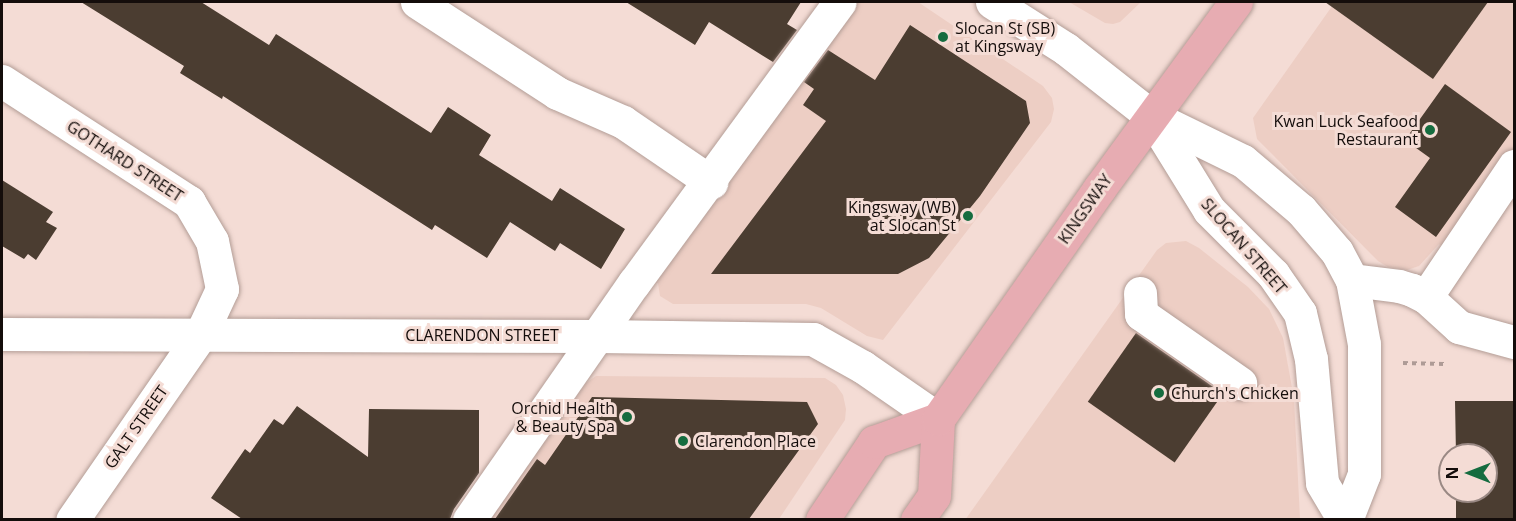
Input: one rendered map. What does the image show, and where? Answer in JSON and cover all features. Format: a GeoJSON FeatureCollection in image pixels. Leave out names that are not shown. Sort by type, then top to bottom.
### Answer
{"type":"FeatureCollection","features":[{"type":"Feature","properties":{"kind":"main road","name":"KINGSWAY"},"geometry":{"type":"LineString","coordinates":[[939,419],[1151,116],[1236,2]]}},
{"type":"Feature","properties":{"kind":"main road"},"geometry":{"type":"LineString","coordinates":[[822,519],[874,442],[939,419],[934,496],[917,519]]}},
{"type":"Feature","properties":{"kind":"street"},"geometry":{"type":"LineString","coordinates":[[417,2],[557,93],[623,122],[711,182]]}},
{"type":"Feature","properties":{"kind":"street"},"geometry":{"type":"LineString","coordinates":[[469,519],[598,336],[840,2]]}},
{"type":"Feature","properties":{"kind":"street","name":"SLOCAN STREET"},"geometry":{"type":"LineString","coordinates":[[992,2],[1066,49],[1151,116],[1243,161],[1301,210],[1337,252],[1352,280],[1364,344],[1364,474],[1345,519]]}},
{"type":"Feature","properties":{"kind":"street","name":"GOTHARD STREET"},"geometry":{"type":"LineString","coordinates":[[2,81],[189,202],[212,241],[222,289],[201,334]]}},
{"type":"Feature","properties":{"kind":"street","name":"SLOCAN STREET"},"geometry":{"type":"LineString","coordinates":[[1151,116],[1209,210],[1274,274],[1300,313],[1311,359],[1322,483],[1345,519]]}},
{"type":"Feature","properties":{"kind":"street"},"geometry":{"type":"LineString","coordinates":[[1426,297],[1515,166]]}},
{"type":"Feature","properties":{"kind":"street"},"geometry":{"type":"LineString","coordinates":[[1352,280],[1399,286],[1426,297],[1459,327],[1515,342]]}},
{"type":"Feature","properties":{"kind":"street"},"geometry":{"type":"LineString","coordinates":[[1140,293],[1141,314],[1240,383]]}},
{"type":"Feature","properties":{"kind":"street","name":"CLARENDON STREET"},"geometry":{"type":"LineString","coordinates":[[2,334],[813,339],[863,367],[939,419]]}},
{"type":"Feature","properties":{"kind":"street","name":"GALT STREET"},"geometry":{"type":"LineString","coordinates":[[72,519],[201,334]]}},
{"type":"Feature","properties":{"kind":"shaded area"},"geometry":{"type":"Polygon","coordinates":[[[840,2],[918,2],[1043,86],[1052,98],[1054,109],[1051,122],[883,340],[867,336],[821,308],[806,304],[673,304],[660,296],[658,283],[634,283],[840,2]]]}},
{"type":"Feature","properties":{"kind":"shaded area"},"geometry":{"type":"Polygon","coordinates":[[[1069,2],[1141,2],[1120,22],[1113,24],[1105,23],[1069,2]]]}},
{"type":"Feature","properties":{"kind":"shaded area"},"geometry":{"type":"Polygon","coordinates":[[[1335,2],[1514,2],[1514,166],[1454,253],[1439,244],[1419,266],[1407,270],[1388,267],[1378,261],[1257,139],[1253,118],[1335,2]]]}},
{"type":"Feature","properties":{"kind":"shaded area"},"geometry":{"type":"Polygon","coordinates":[[[1186,241],[1199,248],[1248,287],[1269,309],[1283,338],[1294,399],[1300,519],[965,520],[1157,250],[1166,243],[1186,241]]]}},
{"type":"Feature","properties":{"kind":"shaded area","name":"Clarendon Place"},"geometry":{"type":"Polygon","coordinates":[[[596,376],[825,378],[836,385],[843,395],[846,409],[845,420],[779,519],[469,520],[555,397],[575,398],[586,383],[596,376]]]}},
{"type":"Feature","properties":{"kind":"building"},"geometry":{"type":"Polygon","coordinates":[[[81,2],[201,2],[269,45],[276,34],[431,133],[448,107],[491,135],[479,155],[552,201],[560,188],[625,229],[601,269],[560,243],[555,251],[510,222],[487,258],[435,225],[432,230],[223,96],[222,99],[180,73],[184,66],[81,2]]]}},
{"type":"Feature","properties":{"kind":"building"},"geometry":{"type":"Polygon","coordinates":[[[626,2],[801,2],[787,24],[797,30],[773,62],[709,22],[695,45],[626,2]]]}},
{"type":"Feature","properties":{"kind":"building"},"geometry":{"type":"Polygon","coordinates":[[[1325,2],[1488,2],[1433,79],[1325,2]]]}},
{"type":"Feature","properties":{"kind":"building"},"geometry":{"type":"Polygon","coordinates":[[[910,25],[1026,101],[1030,123],[980,196],[929,258],[898,274],[711,274],[826,121],[803,105],[814,89],[804,82],[828,50],[875,80],[910,25]]]}},
{"type":"Feature","properties":{"kind":"building"},"geometry":{"type":"Polygon","coordinates":[[[1445,84],[1511,132],[1436,237],[1395,207],[1430,158],[1405,140],[1445,84]]]}},
{"type":"Feature","properties":{"kind":"building"},"geometry":{"type":"Polygon","coordinates":[[[2,180],[53,212],[46,222],[57,228],[36,260],[28,254],[24,259],[2,246],[2,180]]]}},
{"type":"Feature","properties":{"kind":"building","name":"Church's Chicken"},"geometry":{"type":"Polygon","coordinates":[[[1136,333],[1223,394],[1175,463],[1088,402],[1136,333]]]}},
{"type":"Feature","properties":{"kind":"building","name":"Clarendon Place"},"geometry":{"type":"Polygon","coordinates":[[[592,397],[807,402],[818,424],[749,519],[495,519],[537,459],[545,465],[592,397]]]}},
{"type":"Feature","properties":{"kind":"building"},"geometry":{"type":"Polygon","coordinates":[[[1455,401],[1515,401],[1515,519],[1456,519],[1456,503],[1498,503],[1498,443],[1456,443],[1455,401]]]}},
{"type":"Feature","properties":{"kind":"building"},"geometry":{"type":"Polygon","coordinates":[[[297,406],[368,457],[369,409],[479,410],[479,473],[454,509],[450,519],[242,519],[211,498],[245,449],[250,453],[274,419],[283,425],[297,406]]]}},
{"type":"Feature","properties":{"kind":"place","name":"Slocan St (SB) at Kingsway"},"geometry":{"type":"Point","coordinates":[943,37]}},
{"type":"Feature","properties":{"kind":"place","name":"Kwan Luck Seafood Restaurant"},"geometry":{"type":"Point","coordinates":[1430,130]}},
{"type":"Feature","properties":{"kind":"place","name":"Kingsway (WB) at Slocan St"},"geometry":{"type":"Point","coordinates":[968,216]}},
{"type":"Feature","properties":{"kind":"place","name":"Church's Chicken"},"geometry":{"type":"Point","coordinates":[1159,393]}},
{"type":"Feature","properties":{"kind":"place","name":"Orchid Health & Beauty Spa"},"geometry":{"type":"Point","coordinates":[627,417]}},
{"type":"Feature","properties":{"kind":"place","name":"Clarendon Place"},"geometry":{"type":"Point","coordinates":[683,441]}}]}
